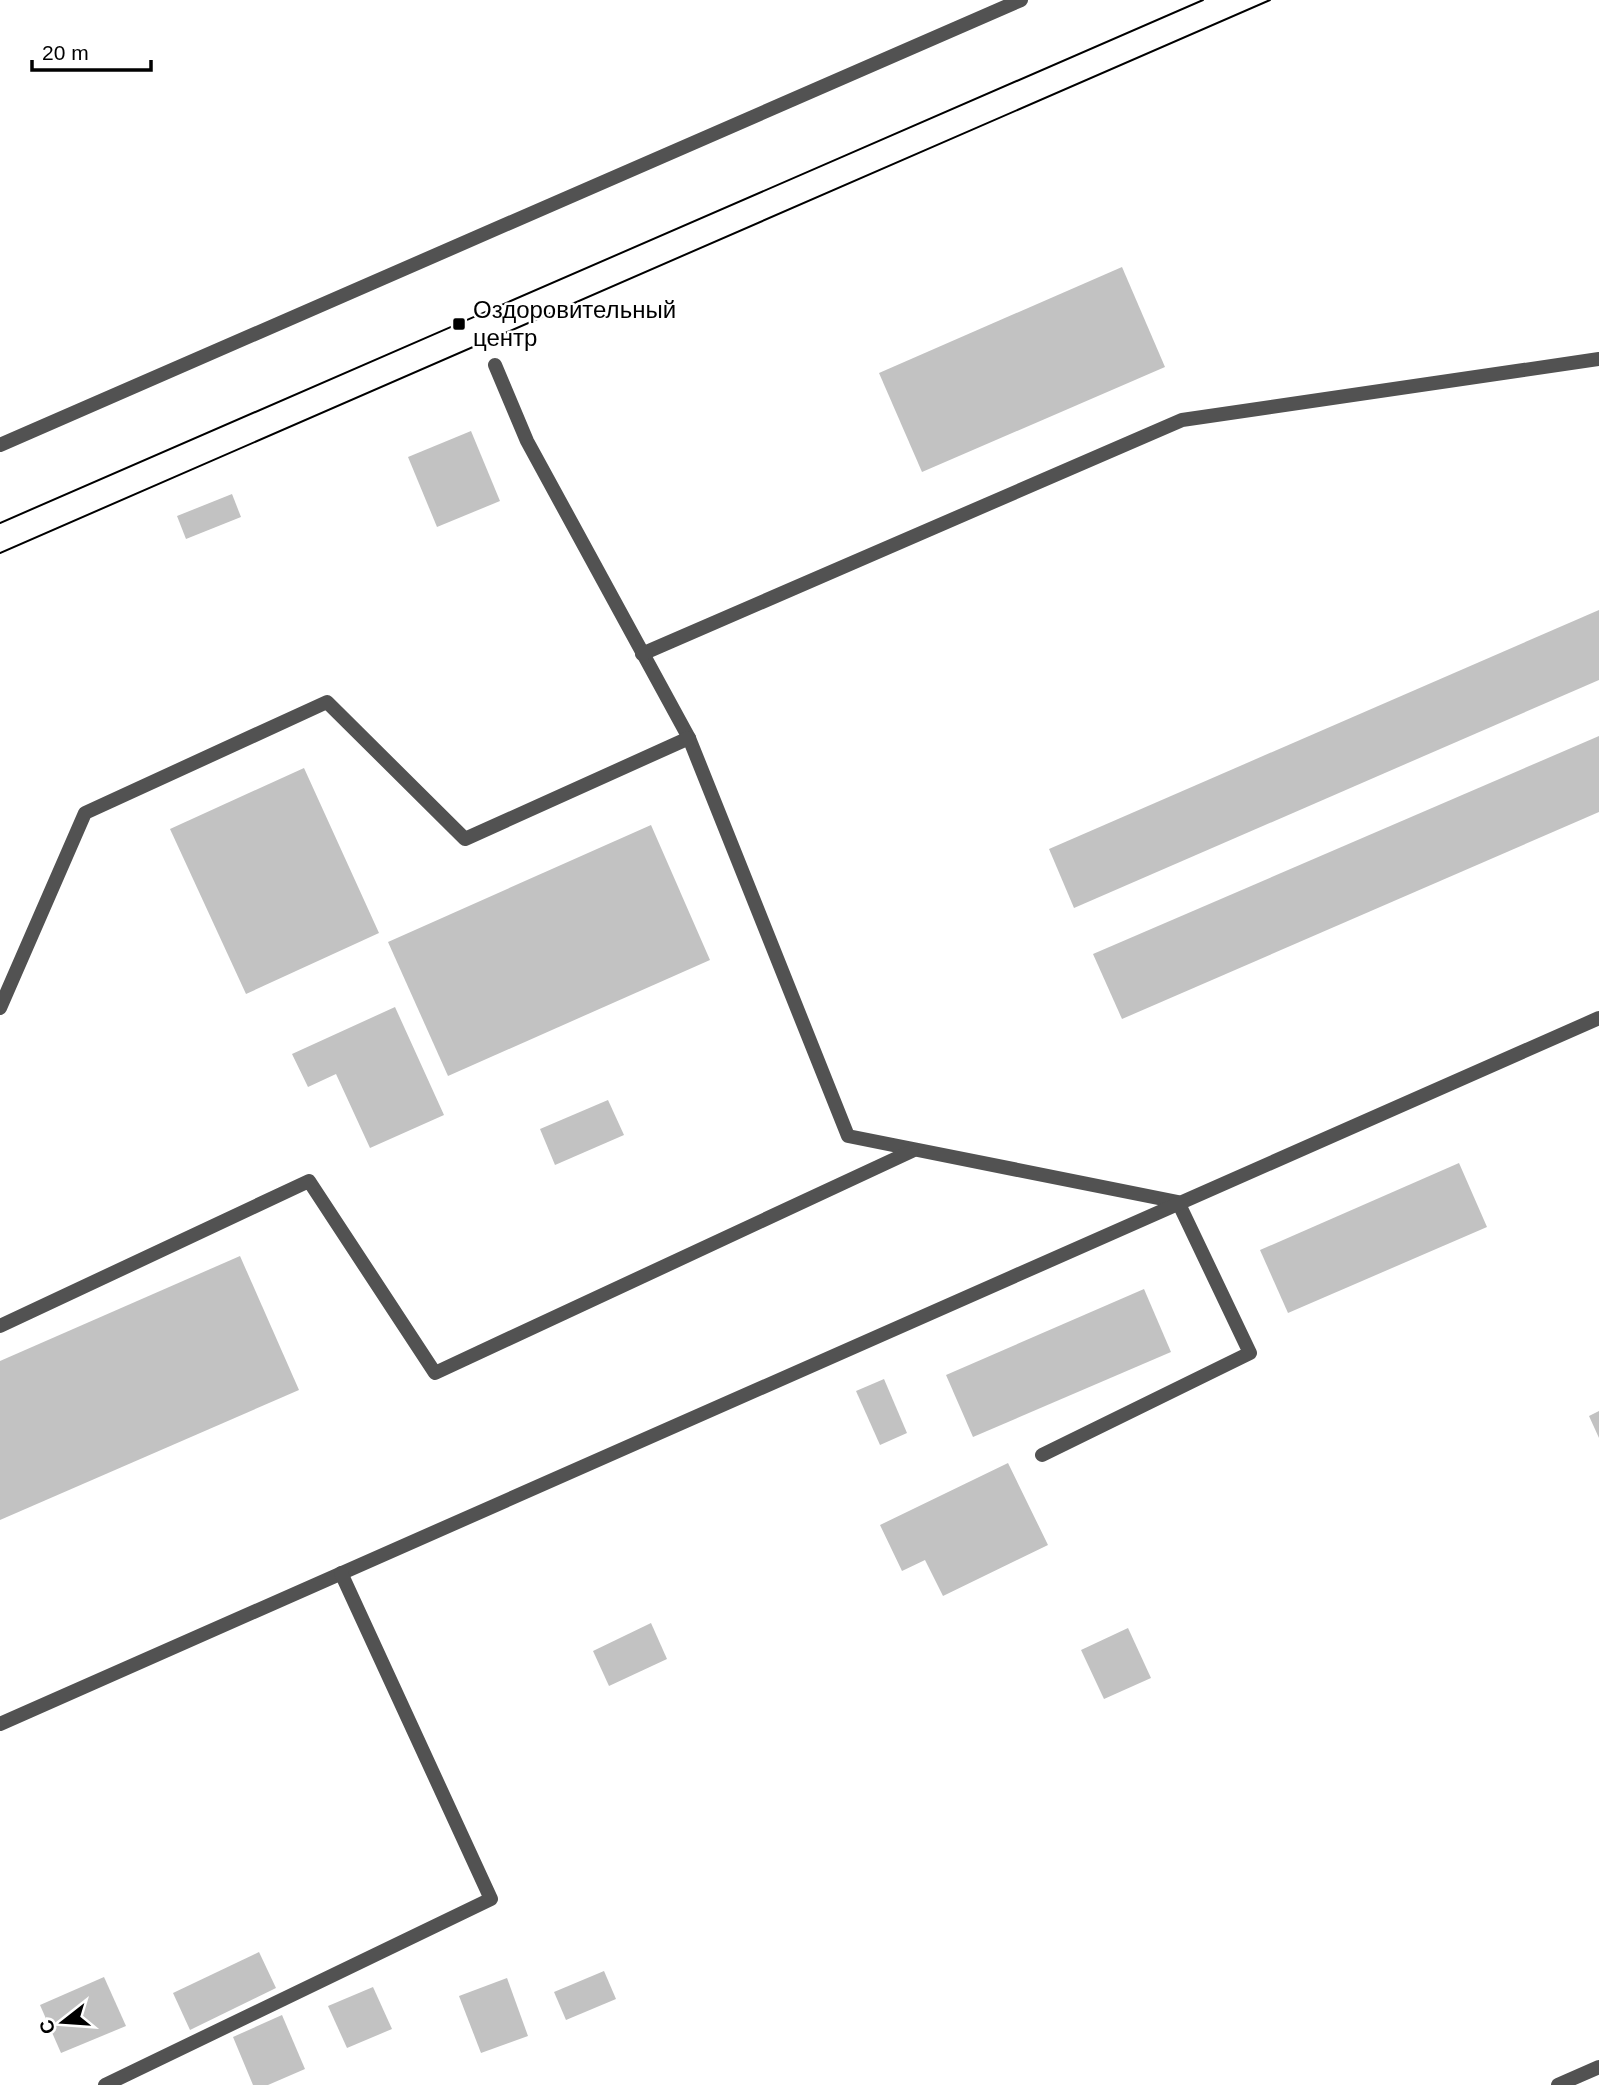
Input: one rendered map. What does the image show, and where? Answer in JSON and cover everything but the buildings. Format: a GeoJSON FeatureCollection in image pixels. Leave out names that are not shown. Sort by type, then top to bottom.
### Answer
{"type":"FeatureCollection","features":[{"type":"Feature","properties":{"kind":"lane"},"geometry":{"type":"LineString","coordinates":[[0,444],[1021,0]]}},
{"type":"Feature","properties":{"kind":"lane"},"geometry":{"type":"LineString","coordinates":[[642,654],[1182,420],[1599,359]]}},
{"type":"Feature","properties":{"kind":"lane"},"geometry":{"type":"LineString","coordinates":[[495,365],[527,441],[689,738],[848,1136],[912,1151],[1178,1202]]}},
{"type":"Feature","properties":{"kind":"lane"},"geometry":{"type":"LineString","coordinates":[[0,1008],[85,813],[327,702],[465,839],[689,738]]}},
{"type":"Feature","properties":{"kind":"lane"},"geometry":{"type":"LineString","coordinates":[[0,1724],[1599,1018]]}},
{"type":"Feature","properties":{"kind":"lane"},"geometry":{"type":"LineString","coordinates":[[0,1326],[309,1181],[435,1373],[912,1151]]}},
{"type":"Feature","properties":{"kind":"lane"},"geometry":{"type":"LineString","coordinates":[[1042,1455],[1250,1353],[1178,1202]]}},
{"type":"Feature","properties":{"kind":"lane"},"geometry":{"type":"LineString","coordinates":[[105,2085],[491,1899],[341,1573]]}},
{"type":"Feature","properties":{"kind":"lane"},"geometry":{"type":"LineString","coordinates":[[1558,2085],[1599,2067]]}},
{"type":"Feature","properties":{"kind":"tram line"},"geometry":{"type":"LineString","coordinates":[[0,523],[1203,0]]}},
{"type":"Feature","properties":{"kind":"tram line"},"geometry":{"type":"LineString","coordinates":[[0,553],[1270,0]]}},
{"type":"Feature","properties":{"kind":"place","name":"Оздоровительный центр"},"geometry":{"type":"Point","coordinates":[459,324]}}]}
